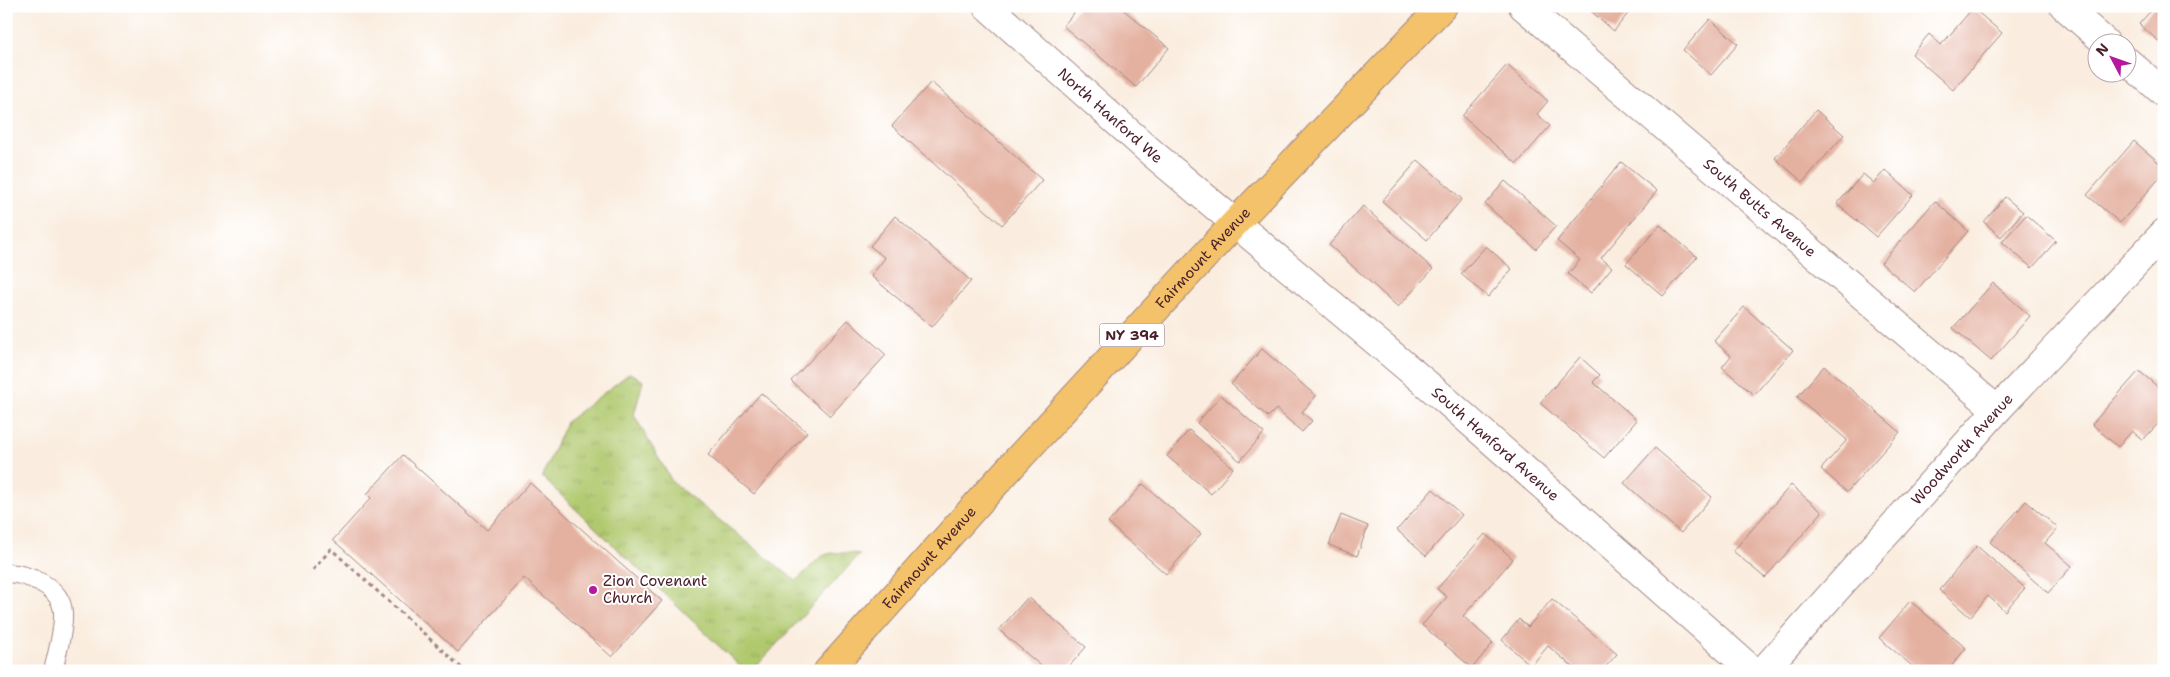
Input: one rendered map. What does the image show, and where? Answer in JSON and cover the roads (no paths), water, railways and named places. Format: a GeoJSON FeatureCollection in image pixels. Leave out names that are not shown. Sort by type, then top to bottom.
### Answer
{"type":"FeatureCollection","features":[{"type":"Feature","properties":{"kind":"main road","name":"Fairmount Avenue"},"geometry":{"type":"LineString","coordinates":[[828,671],[1001,477],[1236,222],[1443,6]]}},
{"type":"Feature","properties":{"kind":"street","name":"North Hanford We"},"geometry":{"type":"LineString","coordinates":[[987,6],[1145,147],[1236,222]]}},
{"type":"Feature","properties":{"kind":"street","name":"South Butts Avenue"},"geometry":{"type":"LineString","coordinates":[[1523,6],[1998,410]]}},
{"type":"Feature","properties":{"kind":"street"},"geometry":{"type":"LineString","coordinates":[[2064,6],[2094,32]]}},
{"type":"Feature","properties":{"kind":"street"},"geometry":{"type":"LineString","coordinates":[[2138,71],[2164,93]]}},
{"type":"Feature","properties":{"kind":"street","name":"South Hanford Avenue"},"geometry":{"type":"LineString","coordinates":[[1236,222],[1441,396],[1753,671]]}},
{"type":"Feature","properties":{"kind":"street","name":"Woodworth Avenue"},"geometry":{"type":"LineString","coordinates":[[1763,671],[1998,410],[2164,233]]}},
{"type":"Feature","properties":{"kind":"lane"},"geometry":{"type":"LineString","coordinates":[[6,573],[34,578],[56,594],[63,611],[53,671]]}},
{"type":"Feature","properties":{"kind":"place","name":"Zion Covenant Church"},"geometry":{"type":"Point","coordinates":[593,590]}}]}
